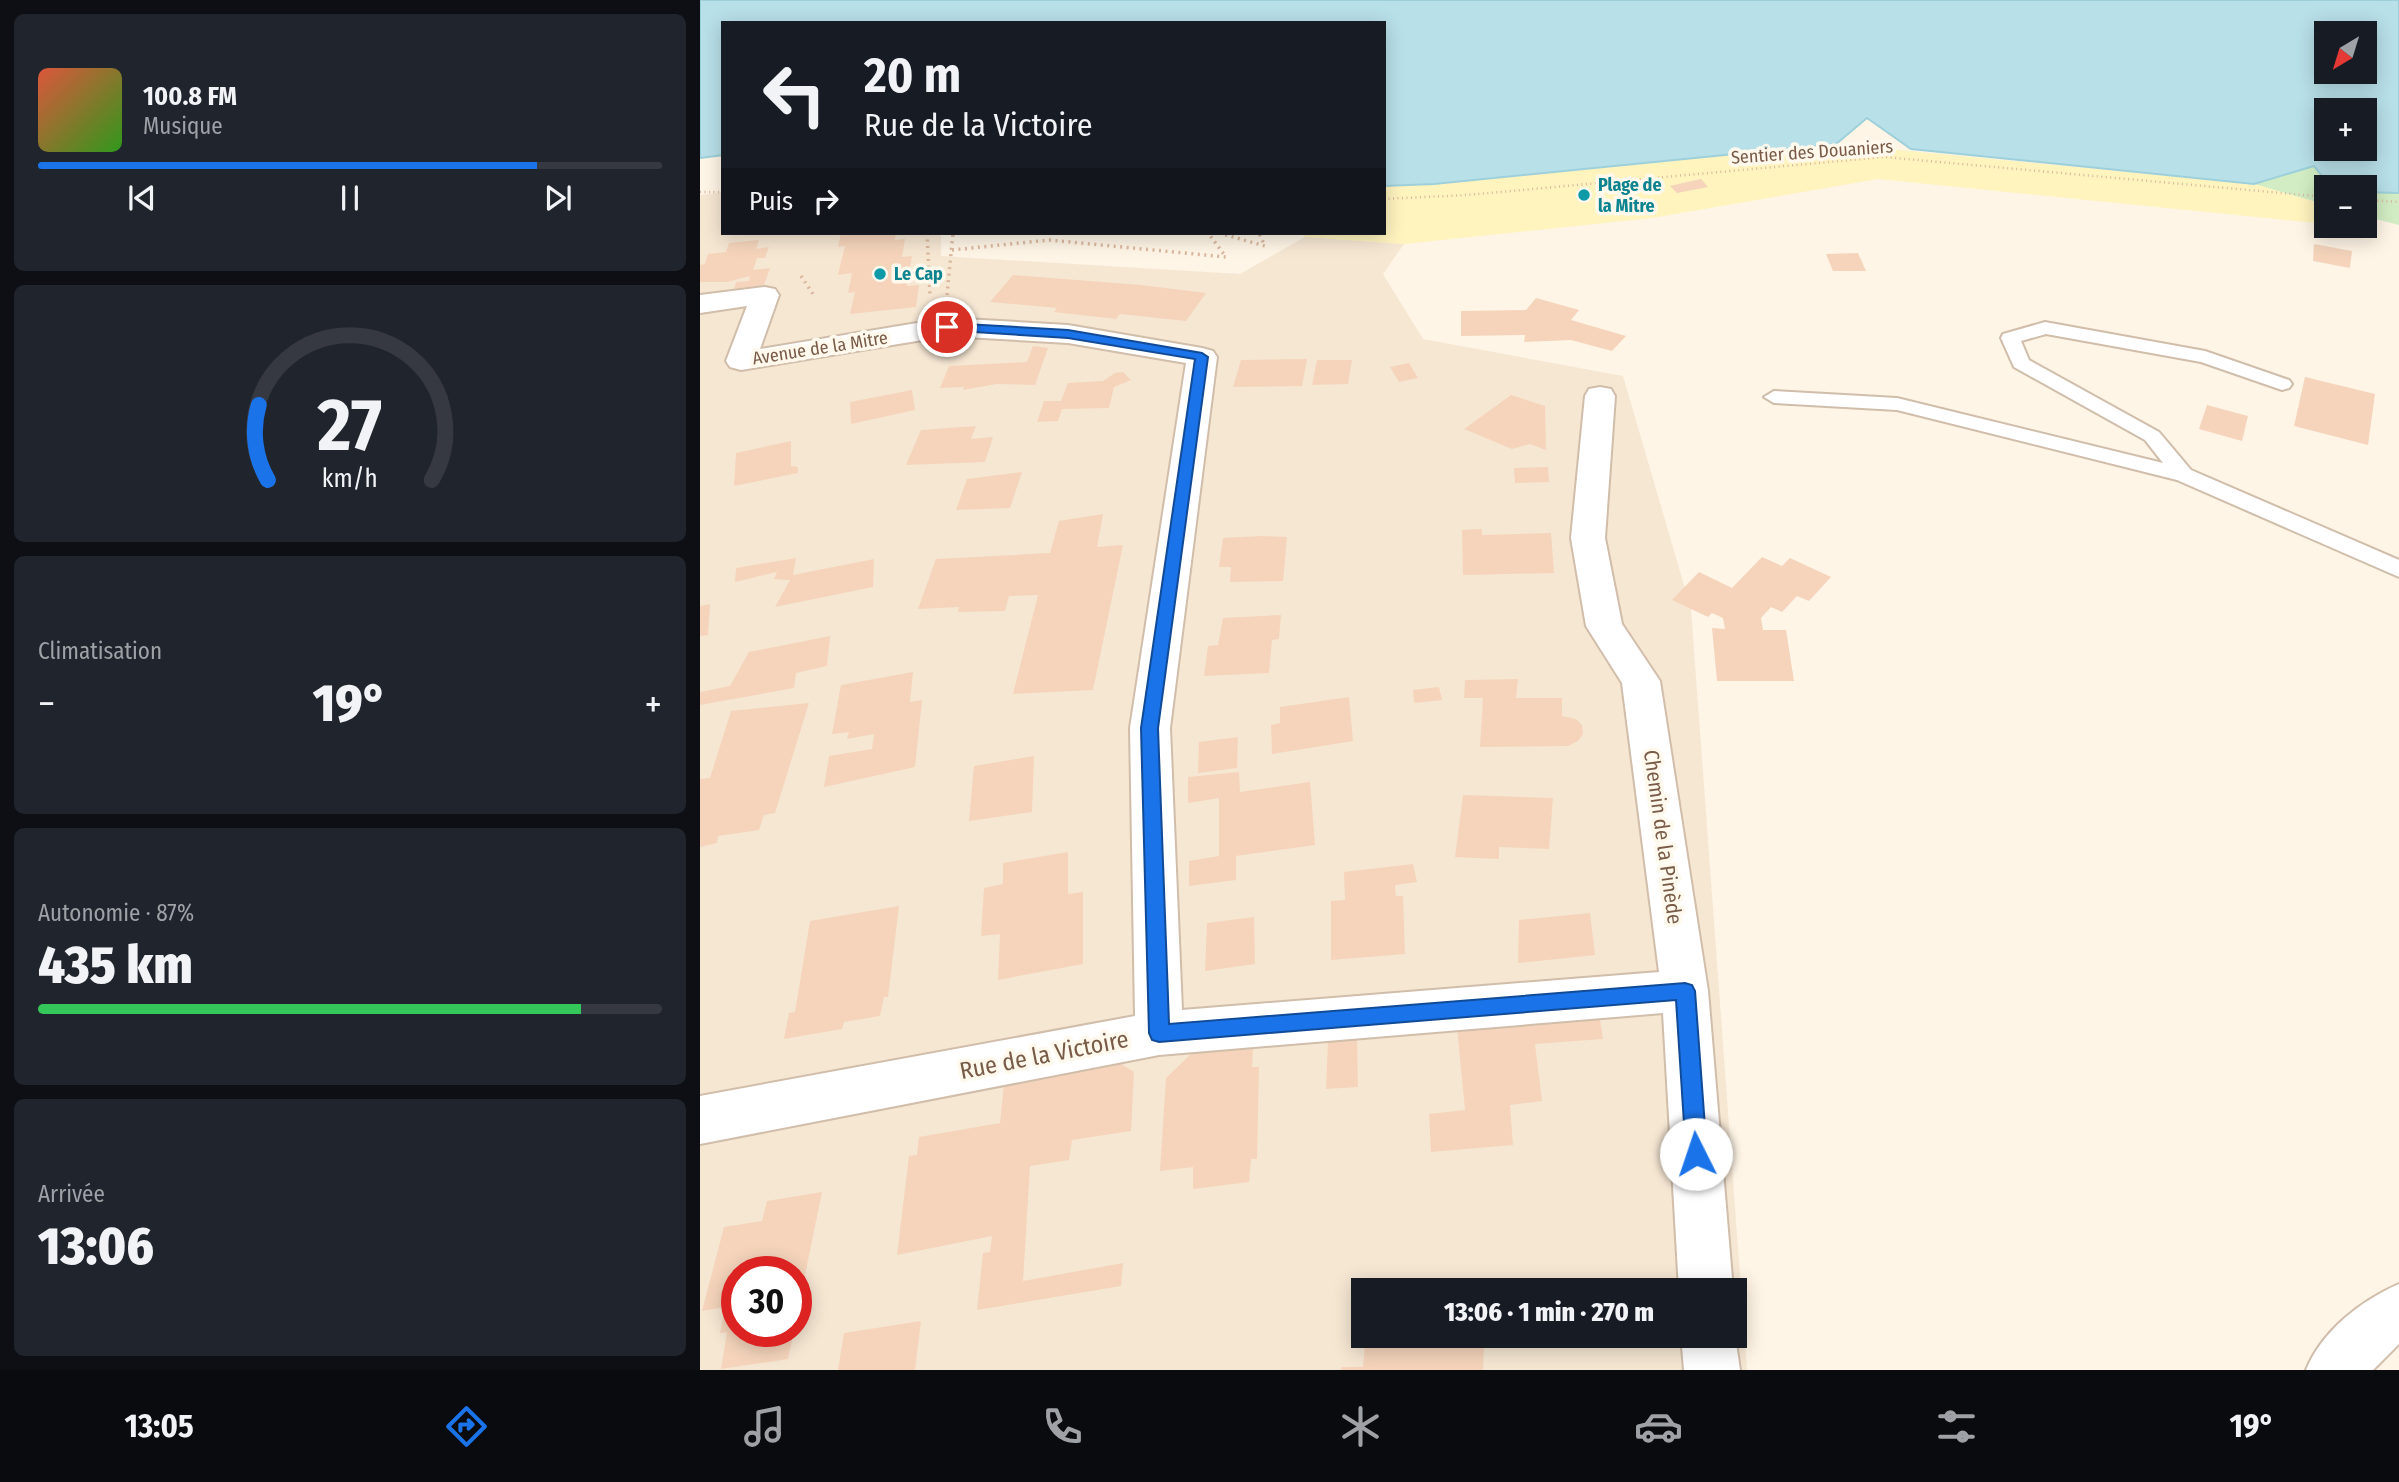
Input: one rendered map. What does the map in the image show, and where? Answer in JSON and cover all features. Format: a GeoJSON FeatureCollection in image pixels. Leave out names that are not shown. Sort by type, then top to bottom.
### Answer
{"type":"FeatureCollection","features":[{"type":"Feature","properties":{"kind":"street","name":"Avenue de la Mitre"},"geometry":{"type":"LineString","coordinates":[[700,304],[765,295],[741,361],[947,327],[1068,334],[1202,357],[1150,728],[1159,1033]]}},
{"type":"Feature","properties":{"kind":"street","name":"Chemin de la Pinède"},"geometry":{"type":"LineString","coordinates":[[1600,397],[1588,538],[1604,626],[1641,681],[1685,991],[1705,1278]]}},
{"type":"Feature","properties":{"kind":"street","name":"Rue de la Victoire"},"geometry":{"type":"LineString","coordinates":[[700,1120],[1159,1033],[1685,991]]}},
{"type":"Feature","properties":{"kind":"street"},"geometry":{"type":"LineString","coordinates":[[2334,1370],[2378,1325],[2399,1312]]}},
{"type":"Feature","properties":{"kind":"street"},"geometry":{"type":"LineString","coordinates":[[1710,1348],[1712,1370]]}},
{"type":"Feature","properties":{"kind":"lane"},"geometry":{"type":"LineString","coordinates":[[2184,475],[2152,436],[2021,363],[2010,338],[2045,328],[2206,356],[2282,384]]}},
{"type":"Feature","properties":{"kind":"lane"},"geometry":{"type":"LineString","coordinates":[[1773,397],[1897,404],[2184,475],[2399,569]]}},
{"type":"Feature","properties":{"kind":"path","name":"Sentier des Douaniers"},"geometry":{"type":"LineString","coordinates":[[1386,199],[1467,195],[1884,157],[2314,196]]}},
{"type":"Feature","properties":{"kind":"path"},"geometry":{"type":"LineString","coordinates":[[700,192],[721,192]]}},
{"type":"Feature","properties":{"kind":"path"},"geometry":{"type":"LineString","coordinates":[[2377,201],[2399,202]]}},
{"type":"Feature","properties":{"kind":"path"},"geometry":{"type":"LineString","coordinates":[[947,327],[947,267],[953,235]]}},
{"type":"Feature","properties":{"kind":"path"},"geometry":{"type":"LineString","coordinates":[[952,250],[1049,240],[1226,257],[1210,235]]}},
{"type":"Feature","properties":{"kind":"path"},"geometry":{"type":"LineString","coordinates":[[1226,235],[1265,246],[1260,235]]}},
{"type":"Feature","properties":{"kind":"path"},"geometry":{"type":"LineString","coordinates":[[801,276],[815,298]]}},
{"type":"Feature","properties":{"kind":"shaded area"},"geometry":{"type":"Polygon","coordinates":[[[721,192],[721,235],[941,235],[941,256],[1240,274],[1305,237],[1404,244],[1383,274],[1423,339],[1623,376],[1691,609],[1740,1278],[1351,1278],[1351,1348],[1745,1348],[1747,1370],[700,1370],[700,195],[721,192]]]}},
{"type":"Feature","properties":{"kind":"green space"},"geometry":{"type":"Polygon","coordinates":[[[2314,166],[2321,175],[2314,175],[2314,202],[2254,184],[2314,166]]]}},
{"type":"Feature","properties":{"kind":"green space"},"geometry":{"type":"Polygon","coordinates":[[[2377,192],[2399,193],[2399,225],[2377,219],[2377,192]]]}},
{"type":"Feature","properties":{"kind":"sand","name":"Plage de la Mitre"},"geometry":{"type":"Polygon","coordinates":[[[1836,144],[2254,184],[2314,202],[2314,223],[1878,179],[1652,218],[1404,244],[1303,235],[1386,235],[1386,186],[1435,184],[1836,144]]]}},
{"type":"Feature","properties":{"kind":"water"},"geometry":{"type":"Polygon","coordinates":[[[700,0],[2399,0],[2399,193],[2377,192],[2377,175],[2321,175],[2314,166],[2254,184],[1911,149],[1867,118],[1836,144],[1434,184],[1386,186],[1386,21],[721,21],[721,155],[700,158],[700,0]]]}},
{"type":"Feature","properties":{"kind":"building"},"geometry":{"type":"Polygon","coordinates":[[[1701,179],[1708,187],[1677,193],[1670,186],[1701,179]]]}},
{"type":"Feature","properties":{"kind":"building","name":"Le Cap"},"geometry":{"type":"Polygon","coordinates":[[[841,235],[896,235],[895,240],[905,239],[902,257],[912,256],[907,286],[919,285],[916,307],[850,314],[855,292],[848,293],[852,273],[838,275],[845,246],[838,247],[841,235]]]}},
{"type":"Feature","properties":{"kind":"building"},"geometry":{"type":"Polygon","coordinates":[[[759,240],[756,249],[769,247],[765,258],[757,258],[753,270],[770,268],[764,285],[734,289],[736,282],[749,281],[750,276],[727,282],[700,282],[700,265],[705,264],[708,254],[726,252],[729,243],[759,240]]]}},
{"type":"Feature","properties":{"kind":"building"},"geometry":{"type":"Polygon","coordinates":[[[2314,244],[2352,251],[2350,268],[2313,261],[2314,244]]]}},
{"type":"Feature","properties":{"kind":"building"},"geometry":{"type":"Polygon","coordinates":[[[1858,253],[1866,271],[1833,271],[1826,254],[1858,253]]]}},
{"type":"Feature","properties":{"kind":"building"},"geometry":{"type":"Polygon","coordinates":[[[1013,275],[1206,293],[1186,321],[1120,314],[1116,319],[1054,312],[1057,308],[990,302],[1013,275]]]}},
{"type":"Feature","properties":{"kind":"building"},"geometry":{"type":"Polygon","coordinates":[[[1536,298],[1579,310],[1571,320],[1626,336],[1612,351],[1571,340],[1524,342],[1525,335],[1461,336],[1461,311],[1526,310],[1536,298]]]}},
{"type":"Feature","properties":{"kind":"building"},"geometry":{"type":"Polygon","coordinates":[[[1033,346],[1048,348],[1035,385],[996,384],[963,390],[964,387],[940,388],[949,366],[1027,362],[1033,346]]]}},
{"type":"Feature","properties":{"kind":"building"},"geometry":{"type":"Polygon","coordinates":[[[1307,359],[1302,386],[1233,387],[1241,360],[1307,359]]]}},
{"type":"Feature","properties":{"kind":"building"},"geometry":{"type":"Polygon","coordinates":[[[1317,360],[1352,360],[1348,384],[1312,385],[1317,360]]]}},
{"type":"Feature","properties":{"kind":"building"},"geometry":{"type":"Polygon","coordinates":[[[1409,363],[1418,378],[1399,382],[1390,367],[1409,363]]]}},
{"type":"Feature","properties":{"kind":"building"},"geometry":{"type":"Polygon","coordinates":[[[1123,372],[1131,380],[1114,387],[1109,408],[1062,409],[1058,421],[1037,422],[1044,401],[1061,401],[1068,383],[1103,381],[1115,373],[1123,372]]]}},
{"type":"Feature","properties":{"kind":"building"},"geometry":{"type":"Polygon","coordinates":[[[2305,377],[2375,394],[2368,445],[2294,426],[2305,377]]]}},
{"type":"Feature","properties":{"kind":"building"},"geometry":{"type":"Polygon","coordinates":[[[912,390],[915,410],[851,424],[850,402],[912,390]]]}},
{"type":"Feature","properties":{"kind":"building"},"geometry":{"type":"Polygon","coordinates":[[[1511,395],[1545,406],[1546,450],[1530,444],[1512,449],[1464,429],[1511,395]]]}},
{"type":"Feature","properties":{"kind":"building"},"geometry":{"type":"Polygon","coordinates":[[[2207,405],[2248,416],[2242,441],[2199,429],[2207,405]]]}},
{"type":"Feature","properties":{"kind":"building"},"geometry":{"type":"Polygon","coordinates":[[[976,426],[971,439],[993,437],[985,462],[906,465],[921,430],[976,426]]]}},
{"type":"Feature","properties":{"kind":"building"},"geometry":{"type":"Polygon","coordinates":[[[791,441],[791,466],[798,467],[798,473],[734,486],[736,453],[791,441]]]}},
{"type":"Feature","properties":{"kind":"building"},"geometry":{"type":"Polygon","coordinates":[[[1548,467],[1549,482],[1515,483],[1514,468],[1548,467]]]}},
{"type":"Feature","properties":{"kind":"building"},"geometry":{"type":"Polygon","coordinates":[[[1022,472],[1010,508],[956,510],[967,479],[1022,472]]]}},
{"type":"Feature","properties":{"kind":"building"},"geometry":{"type":"Polygon","coordinates":[[[1103,514],[1097,547],[1123,545],[1093,690],[1013,694],[1038,595],[1009,596],[1005,611],[958,612],[959,607],[918,609],[936,559],[1050,553],[1059,521],[1103,514]]]}},
{"type":"Feature","properties":{"kind":"building"},"geometry":{"type":"Polygon","coordinates":[[[1482,529],[1482,535],[1551,533],[1554,573],[1463,575],[1462,530],[1482,529]]]}},
{"type":"Feature","properties":{"kind":"building"},"geometry":{"type":"Polygon","coordinates":[[[1287,537],[1283,581],[1230,582],[1231,567],[1219,567],[1223,538],[1287,537]]]}},
{"type":"Feature","properties":{"kind":"building"},"geometry":{"type":"Polygon","coordinates":[[[1762,557],[1782,566],[1790,558],[1831,577],[1809,601],[1797,596],[1782,612],[1771,607],[1761,618],[1763,630],[1786,630],[1794,681],[1717,681],[1712,628],[1725,629],[1723,618],[1712,613],[1708,617],[1672,600],[1699,572],[1732,588],[1762,557]]]}},
{"type":"Feature","properties":{"kind":"building"},"geometry":{"type":"Polygon","coordinates":[[[796,558],[793,575],[874,559],[873,587],[775,607],[790,580],[774,579],[777,572],[735,582],[736,568],[796,558]]]}},
{"type":"Feature","properties":{"kind":"building"},"geometry":{"type":"Polygon","coordinates":[[[710,604],[708,635],[700,636],[700,606],[710,604]]]}},
{"type":"Feature","properties":{"kind":"building"},"geometry":{"type":"Polygon","coordinates":[[[1281,615],[1279,639],[1272,640],[1269,673],[1204,676],[1208,646],[1218,645],[1223,618],[1281,615]]]}},
{"type":"Feature","properties":{"kind":"building"},"geometry":{"type":"Polygon","coordinates":[[[830,636],[827,666],[796,673],[794,688],[700,705],[700,692],[730,686],[749,652],[830,636]]]}},
{"type":"Feature","properties":{"kind":"building"},"geometry":{"type":"Polygon","coordinates":[[[913,672],[910,702],[922,700],[915,767],[824,787],[829,756],[872,749],[874,734],[847,739],[849,732],[832,734],[841,685],[913,672]]]}},
{"type":"Feature","properties":{"kind":"building"},"geometry":{"type":"Polygon","coordinates":[[[1518,679],[1516,698],[1562,698],[1562,716],[1576,719],[1582,725],[1583,734],[1578,741],[1568,746],[1480,747],[1483,698],[1464,698],[1465,680],[1518,679]]]}},
{"type":"Feature","properties":{"kind":"building"},"geometry":{"type":"Polygon","coordinates":[[[1439,687],[1442,700],[1414,703],[1413,690],[1439,687]]]}},
{"type":"Feature","properties":{"kind":"building"},"geometry":{"type":"Polygon","coordinates":[[[1349,697],[1353,741],[1272,754],[1271,725],[1280,723],[1280,707],[1349,697]]]}},
{"type":"Feature","properties":{"kind":"building"},"geometry":{"type":"Polygon","coordinates":[[[809,703],[775,813],[764,815],[759,830],[718,836],[717,843],[700,847],[700,779],[710,778],[731,711],[809,703]]]}},
{"type":"Feature","properties":{"kind":"building"},"geometry":{"type":"Polygon","coordinates":[[[1238,737],[1237,768],[1198,773],[1199,742],[1238,737]]]}},
{"type":"Feature","properties":{"kind":"building"},"geometry":{"type":"Polygon","coordinates":[[[1034,756],[1032,812],[969,821],[974,766],[1034,756]]]}},
{"type":"Feature","properties":{"kind":"building"},"geometry":{"type":"Polygon","coordinates":[[[1239,772],[1240,792],[1310,782],[1315,845],[1236,856],[1236,880],[1189,886],[1189,861],[1219,856],[1219,798],[1188,803],[1188,777],[1239,772]]]}},
{"type":"Feature","properties":{"kind":"building"},"geometry":{"type":"Polygon","coordinates":[[[1463,795],[1553,798],[1549,849],[1499,847],[1499,859],[1455,857],[1463,795]]]}},
{"type":"Feature","properties":{"kind":"building"},"geometry":{"type":"Polygon","coordinates":[[[1068,852],[1068,894],[1083,892],[1083,964],[998,980],[1000,934],[981,936],[984,888],[1003,884],[1003,863],[1068,852]]]}},
{"type":"Feature","properties":{"kind":"building"},"geometry":{"type":"Polygon","coordinates":[[[1413,864],[1417,882],[1395,885],[1396,896],[1403,896],[1405,954],[1331,960],[1331,901],[1345,900],[1344,872],[1413,864]]]}},
{"type":"Feature","properties":{"kind":"building"},"geometry":{"type":"Polygon","coordinates":[[[899,906],[888,997],[884,997],[880,1016],[844,1022],[842,1029],[784,1039],[789,1013],[795,1012],[810,921],[899,906]]]}},
{"type":"Feature","properties":{"kind":"building"},"geometry":{"type":"Polygon","coordinates":[[[1590,913],[1595,955],[1518,963],[1519,920],[1590,913]]]}},
{"type":"Feature","properties":{"kind":"building"},"geometry":{"type":"Polygon","coordinates":[[[1254,917],[1255,964],[1205,971],[1207,923],[1254,917]]]}},
{"type":"Feature","properties":{"kind":"building"},"geometry":{"type":"Polygon","coordinates":[[[1599,1014],[1603,1039],[1535,1044],[1542,1101],[1510,1105],[1513,1145],[1431,1152],[1429,1114],[1465,1110],[1457,1027],[1599,1014]]]}},
{"type":"Feature","properties":{"kind":"building"},"geometry":{"type":"Polygon","coordinates":[[[1357,1038],[1358,1087],[1326,1089],[1328,1040],[1357,1038]]]}},
{"type":"Feature","properties":{"kind":"building"},"geometry":{"type":"Polygon","coordinates":[[[1253,1048],[1252,1067],[1259,1067],[1257,1159],[1251,1159],[1249,1182],[1193,1189],[1193,1167],[1160,1171],[1166,1078],[1191,1054],[1253,1048]]]}},
{"type":"Feature","properties":{"kind":"building"},"geometry":{"type":"Polygon","coordinates":[[[1118,1062],[1134,1072],[1131,1131],[1072,1140],[1069,1160],[1030,1166],[1023,1281],[1123,1263],[1121,1286],[977,1310],[983,1253],[990,1252],[992,1236],[897,1255],[909,1156],[917,1155],[919,1137],[1000,1123],[1004,1084],[1118,1062]]]}},
{"type":"Feature","properties":{"kind":"building"},"geometry":{"type":"Polygon","coordinates":[[[822,1192],[809,1256],[721,1256],[721,1308],[702,1311],[724,1227],[762,1221],[767,1201],[822,1192]]]}},
{"type":"Feature","properties":{"kind":"building"},"geometry":{"type":"Polygon","coordinates":[[[921,1321],[915,1370],[838,1370],[844,1333],[921,1321]]]}},
{"type":"Feature","properties":{"kind":"building"},"geometry":{"type":"Polygon","coordinates":[[[725,1347],[791,1347],[788,1359],[721,1369],[725,1347]]]}},
{"type":"Feature","properties":{"kind":"building"},"geometry":{"type":"Polygon","coordinates":[[[1365,1348],[1484,1348],[1483,1370],[1341,1370],[1342,1367],[1363,1367],[1365,1348]]]}},
{"type":"Feature","properties":{"kind":"place","name":"Plage de la Mitre"},"geometry":{"type":"Point","coordinates":[1584,195]}},
{"type":"Feature","properties":{"kind":"place","name":"Le Cap"},"geometry":{"type":"Point","coordinates":[880,274]}},
{"type":"Feature","properties":{"kind":"route"},"geometry":{"type":"LineString","coordinates":[[947,327],[1068,334],[1202,357],[1150,728],[1159,1033],[1685,991],[1696,1154]]}}]}
